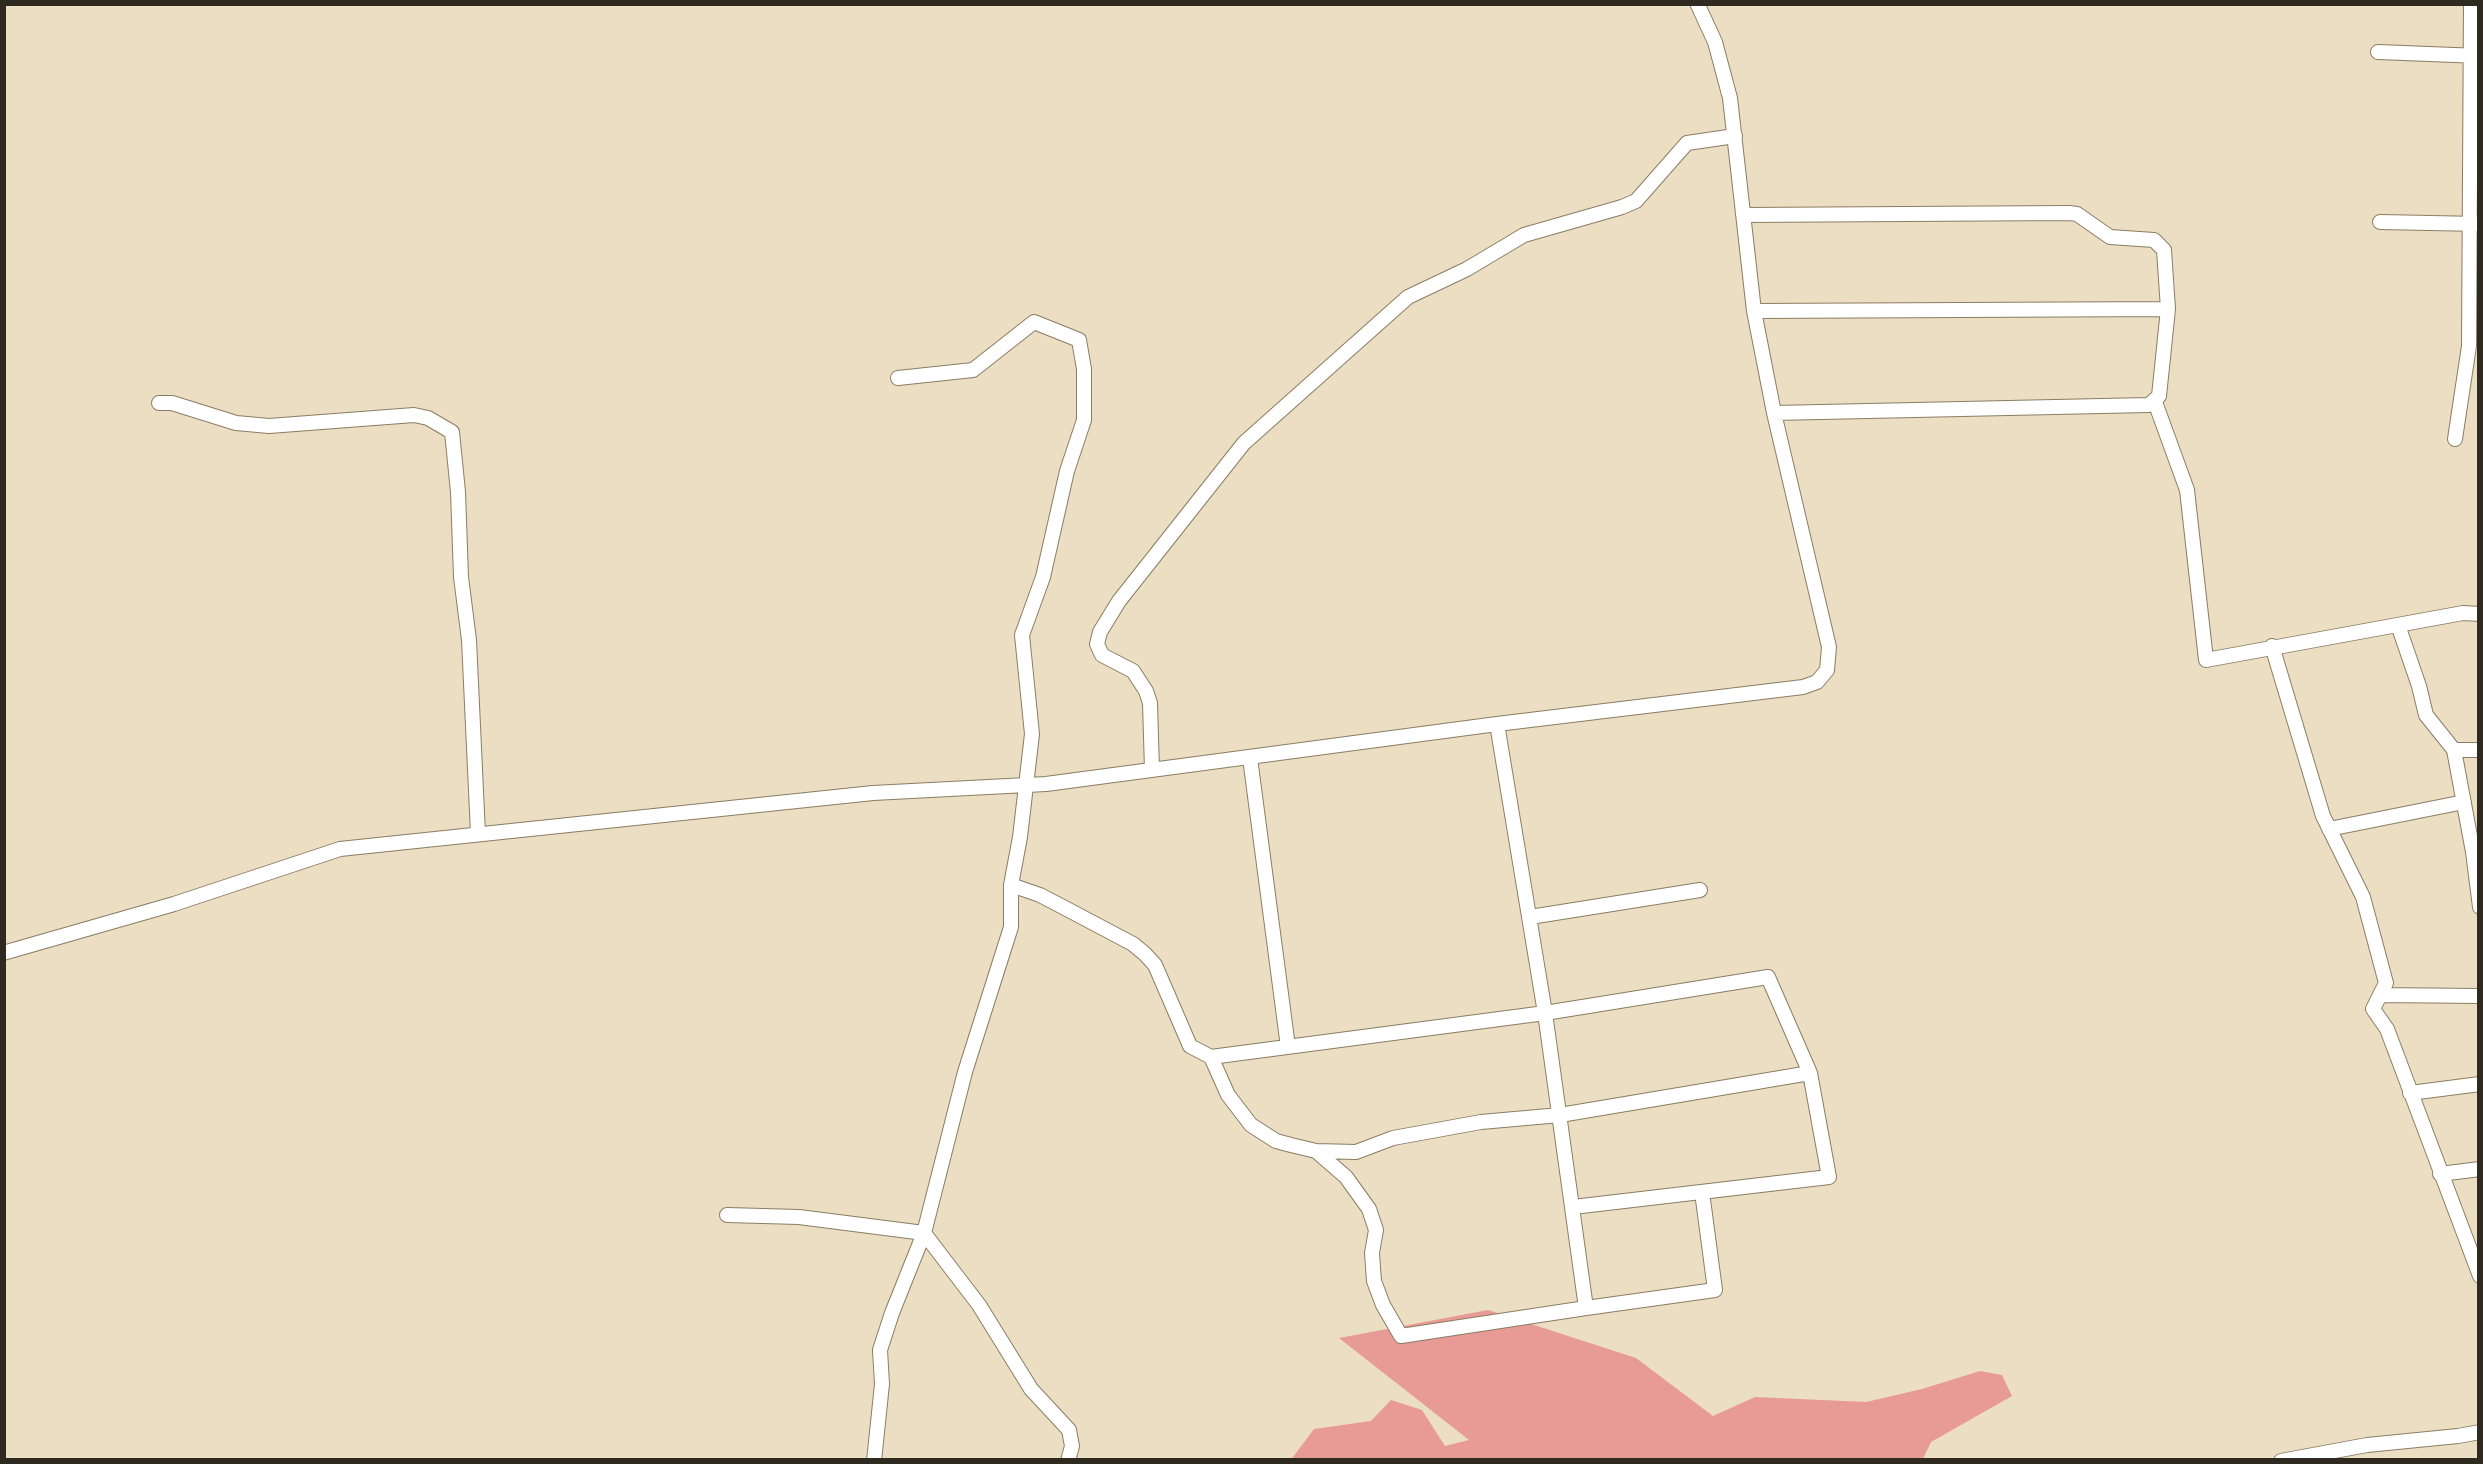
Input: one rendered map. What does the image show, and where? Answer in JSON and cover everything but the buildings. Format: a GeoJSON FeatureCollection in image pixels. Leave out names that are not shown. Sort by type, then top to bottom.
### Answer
{"type":"FeatureCollection","features":[{"type":"Feature","properties":{"kind":"street"},"geometry":{"type":"LineString","coordinates":[[3,953],[174,904],[340,849],[873,793],[1025,786],[1803,687],[1823,676],[1830,663],[1829,647],[1754,311],[1736,136],[1721,60],[1697,3]]}},
{"type":"Feature","properties":{"kind":"street"},"geometry":{"type":"LineString","coordinates":[[2456,440],[2475,346],[2471,3]]}},
{"type":"Feature","properties":{"kind":"street"},"geometry":{"type":"LineString","coordinates":[[2378,52],[2475,56]]}},
{"type":"Feature","properties":{"kind":"street"},"geometry":{"type":"LineString","coordinates":[[1152,770],[1146,691],[1133,671],[1102,655],[1096,644],[1119,601],[1244,442],[1408,297],[1524,236],[1636,201],[1687,143],[1736,136]]}},
{"type":"Feature","properties":{"kind":"street"},"geometry":{"type":"LineString","coordinates":[[1743,215],[2077,214],[2110,237],[2147,239],[2164,250],[2168,309],[2155,402],[2142,406],[1774,412]]}},
{"type":"Feature","properties":{"kind":"street"},"geometry":{"type":"LineString","coordinates":[[2380,222],[2474,224]]}},
{"type":"Feature","properties":{"kind":"street"},"geometry":{"type":"LineString","coordinates":[[1754,311],[2168,309]]}},
{"type":"Feature","properties":{"kind":"street"},"geometry":{"type":"LineString","coordinates":[[874,1461],[882,1384],[880,1349],[924,1233],[965,1072],[1011,927],[1011,885],[1032,734],[1022,634],[1084,420],[1079,340],[1034,322],[973,370],[898,378]]}},
{"type":"Feature","properties":{"kind":"street"},"geometry":{"type":"LineString","coordinates":[[2155,402],[2187,490],[2206,660],[2463,613],[2480,614]]}},
{"type":"Feature","properties":{"kind":"street"},"geometry":{"type":"LineString","coordinates":[[159,403],[236,423],[269,426],[414,415],[452,432],[478,834]]}},
{"type":"Feature","properties":{"kind":"street"},"geometry":{"type":"LineString","coordinates":[[2398,625],[2426,715],[2454,750],[2480,907]]}},
{"type":"Feature","properties":{"kind":"street"},"geometry":{"type":"LineString","coordinates":[[2272,646],[2329,829],[2362,898],[2386,983],[2373,1009],[2387,1029],[2440,1174],[2475,1249],[2480,1276]]}},
{"type":"Feature","properties":{"kind":"street"},"geometry":{"type":"LineString","coordinates":[[1497,724],[1545,1013],[1586,1308]]}},
{"type":"Feature","properties":{"kind":"street"},"geometry":{"type":"LineString","coordinates":[[2454,750],[2480,750]]}},
{"type":"Feature","properties":{"kind":"street"},"geometry":{"type":"LineString","coordinates":[[1250,758],[1288,1047]]}},
{"type":"Feature","properties":{"kind":"street"},"geometry":{"type":"LineString","coordinates":[[2329,829],[2464,802]]}},
{"type":"Feature","properties":{"kind":"street"},"geometry":{"type":"LineString","coordinates":[[1011,885],[1040,895],[1133,944],[1155,965],[1190,1046],[1211,1057],[1545,1013],[1768,977],[1810,1073],[1829,1177],[1573,1208]]}},
{"type":"Feature","properties":{"kind":"street"},"geometry":{"type":"LineString","coordinates":[[1530,917],[1700,890]]}},
{"type":"Feature","properties":{"kind":"street"},"geometry":{"type":"LineString","coordinates":[[2380,995],[2480,996]]}},
{"type":"Feature","properties":{"kind":"street"},"geometry":{"type":"LineString","coordinates":[[1211,1057],[1228,1095],[1251,1125],[1276,1141],[1316,1151],[1356,1152],[1393,1138],[1481,1122],[1560,1115],[1810,1073]]}},
{"type":"Feature","properties":{"kind":"street"},"geometry":{"type":"LineString","coordinates":[[2410,1093],[2480,1084]]}},
{"type":"Feature","properties":{"kind":"street"},"geometry":{"type":"LineString","coordinates":[[1316,1151],[1346,1177],[1369,1209],[1376,1230],[1374,1281],[1402,1336],[1715,1290],[1702,1192]]}},
{"type":"Feature","properties":{"kind":"street"},"geometry":{"type":"LineString","coordinates":[[2440,1174],[2480,1169]]}},
{"type":"Feature","properties":{"kind":"street"},"geometry":{"type":"LineString","coordinates":[[727,1215],[799,1217],[924,1233],[980,1306],[1031,1389],[1069,1430],[1068,1461]]}},
{"type":"Feature","properties":{"kind":"street"},"geometry":{"type":"LineString","coordinates":[[2281,1461],[2480,1432]]}},
{"type":"Feature","properties":{"kind":"shaded area"},"geometry":{"type":"Polygon","coordinates":[[[1488,1310],[1636,1358],[1713,1416],[1755,1397],[1866,1402],[1980,1371],[2002,1375],[2012,1396],[1931,1442],[1922,1461],[1290,1461],[1314,1429],[1371,1421],[1391,1400],[1422,1410],[1445,1446],[1469,1440],[1339,1338],[1488,1310]]]}}]}
